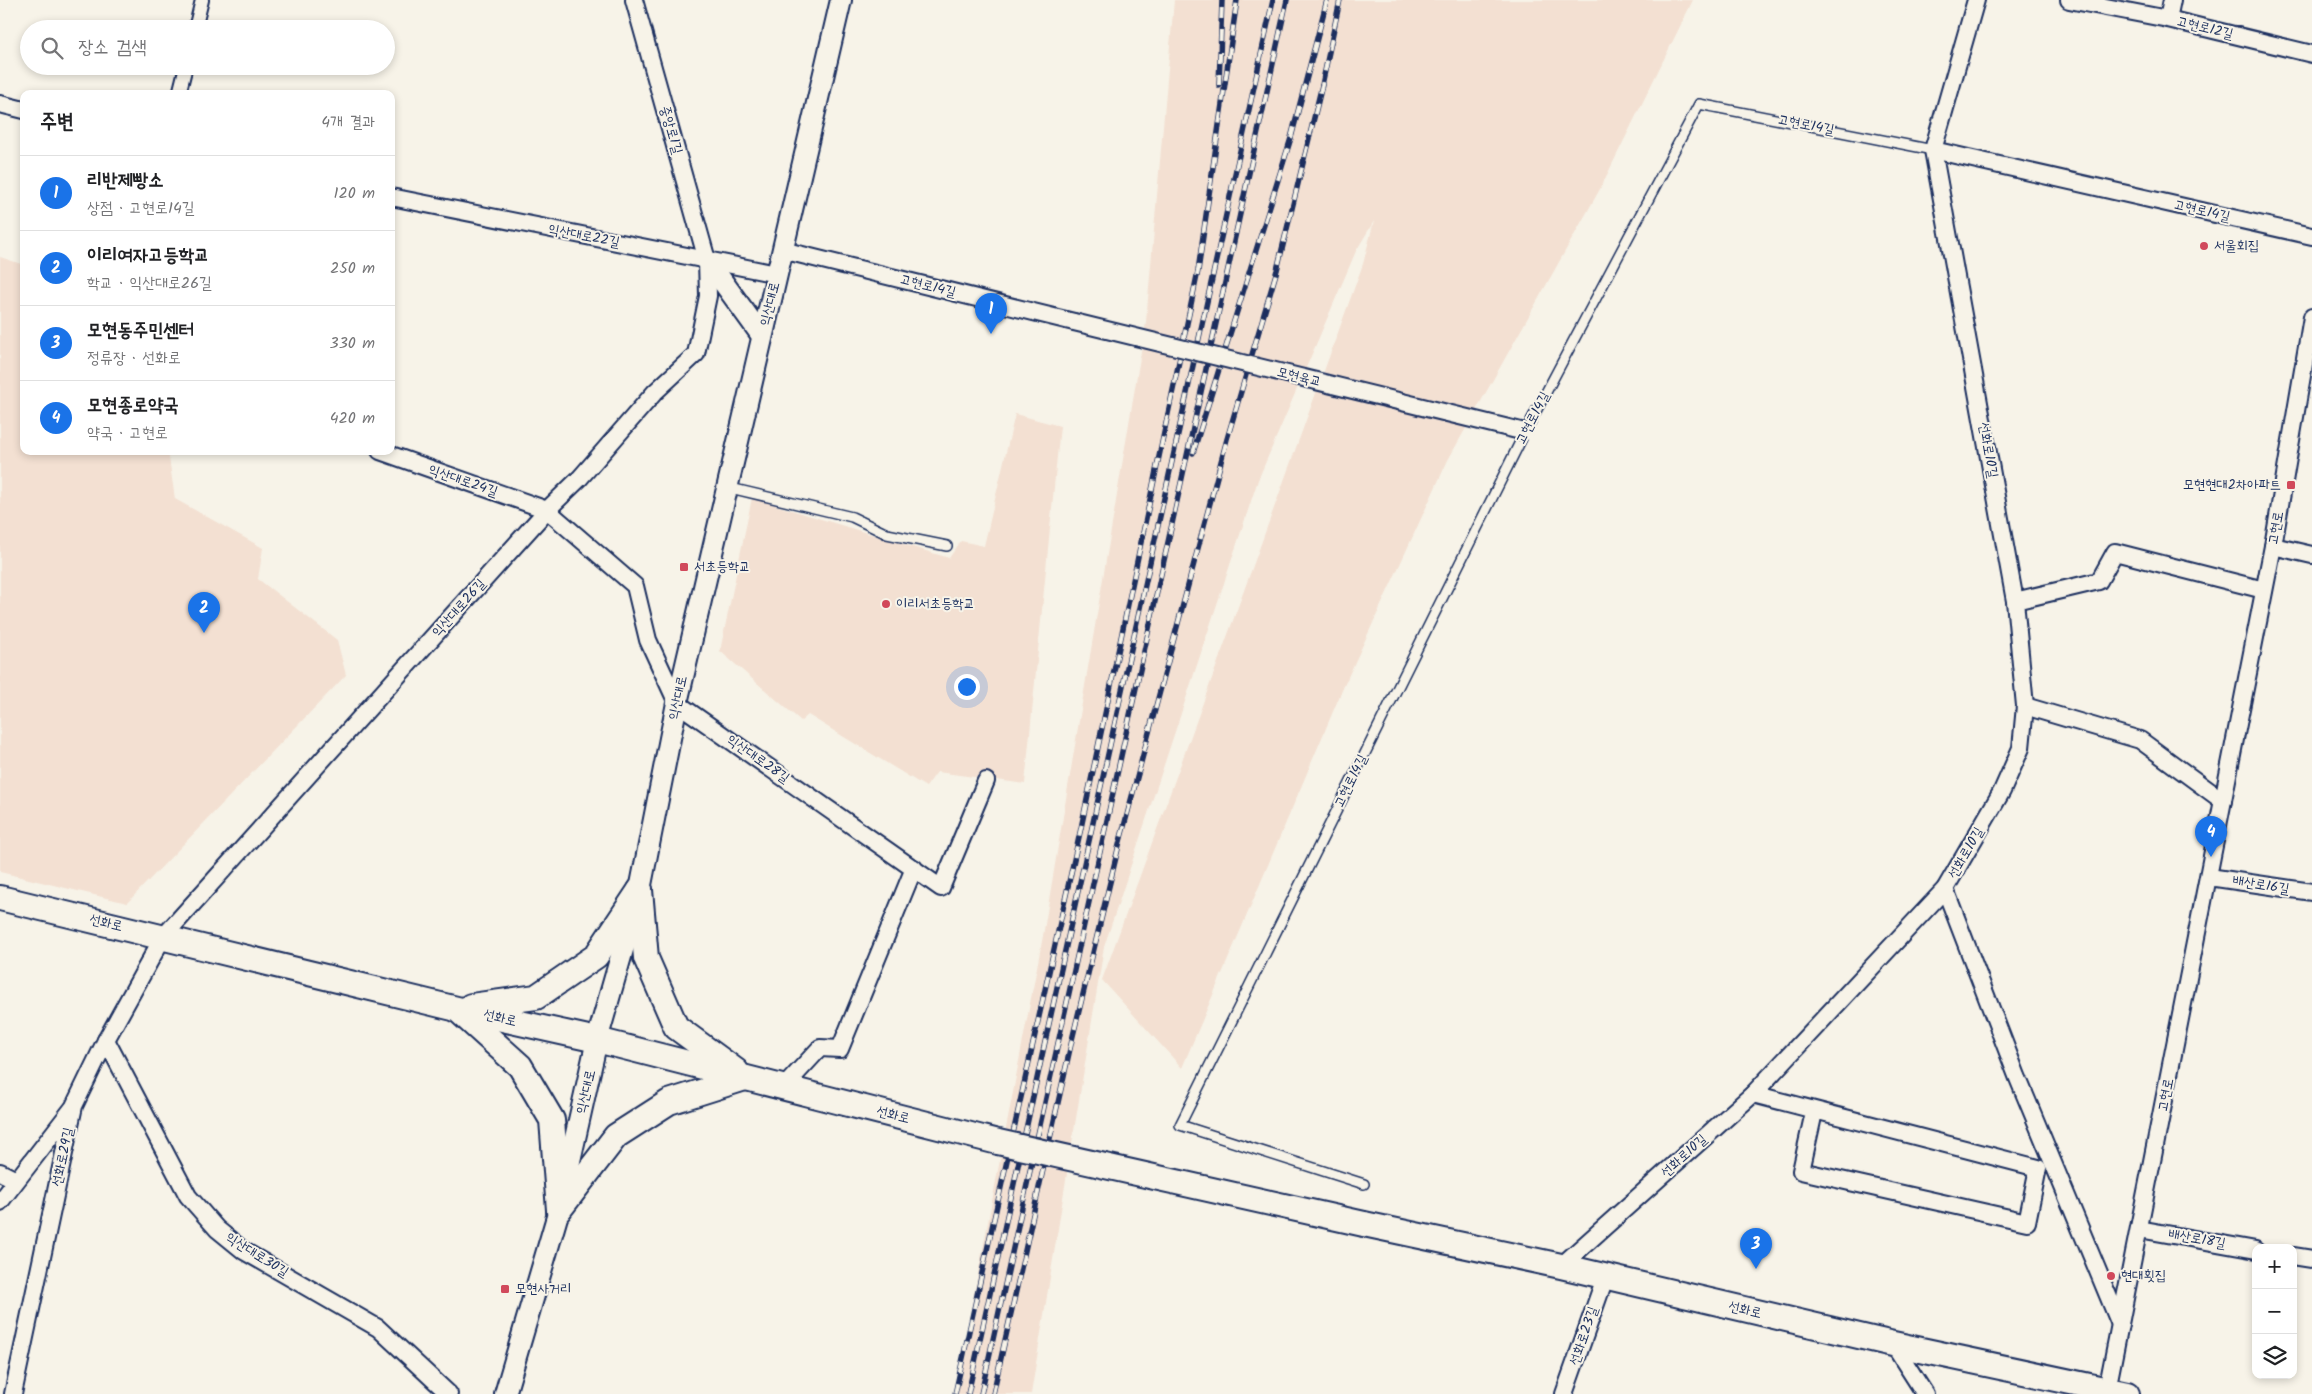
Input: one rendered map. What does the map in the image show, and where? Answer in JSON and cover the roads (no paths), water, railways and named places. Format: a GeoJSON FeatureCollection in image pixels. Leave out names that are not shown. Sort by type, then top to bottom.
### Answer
{"type":"FeatureCollection","features":[{"type":"Feature","properties":{"kind":"main road"},"geometry":{"type":"LineString","coordinates":[[457,1009],[536,997],[596,956],[640,890]]}},
{"type":"Feature","properties":{"kind":"main road"},"geometry":{"type":"LineString","coordinates":[[640,890],[646,958],[676,1027],[745,1078]]}},
{"type":"Feature","properties":{"kind":"main road","name":"선화로"},"geometry":{"type":"LineString","coordinates":[[0,898],[163,936],[457,1009],[598,1040],[998,1142],[1561,1266],[1605,1278],[1893,1344],[2117,1392]]}},
{"type":"Feature","properties":{"kind":"main road"},"geometry":{"type":"LineString","coordinates":[[457,1009],[520,1066],[552,1120],[559,1210]]}},
{"type":"Feature","properties":{"kind":"main road"},"geometry":{"type":"LineString","coordinates":[[559,1210],[616,1136],[669,1102],[745,1078]]}},
{"type":"Feature","properties":{"kind":"street"},"geometry":{"type":"LineString","coordinates":[[197,20],[202,0]]}},
{"type":"Feature","properties":{"kind":"street","name":"중앙로1길"},"geometry":{"type":"LineString","coordinates":[[634,0],[707,260]]}},
{"type":"Feature","properties":{"kind":"street","name":"익산대로"},"geometry":{"type":"LineString","coordinates":[[505,1394],[559,1210],[598,1040],[640,890],[677,703],[841,0]]}},
{"type":"Feature","properties":{"kind":"street","name":"선화로10길"},"geometry":{"type":"LineString","coordinates":[[1561,1266],[1753,1094],[1944,889],[2002,791],[2022,748],[2025,706],[2015,601],[1933,150],[1976,0]]}},
{"type":"Feature","properties":{"kind":"street","name":"고현로12길"},"geometry":{"type":"LineString","coordinates":[[2071,0],[2168,19],[2312,54]]}},
{"type":"Feature","properties":{"kind":"street"},"geometry":{"type":"LineString","coordinates":[[2168,19],[2172,0]]}},
{"type":"Feature","properties":{"kind":"street"},"geometry":{"type":"LineString","coordinates":[[180,90],[184,75]]}},
{"type":"Feature","properties":{"kind":"street"},"geometry":{"type":"LineString","coordinates":[[0,104],[20,109]]}},
{"type":"Feature","properties":{"kind":"street","name":"고현로14길"},"geometry":{"type":"LineString","coordinates":[[1933,150],[2312,236]]}},
{"type":"Feature","properties":{"kind":"street","name":"익산대로22길"},"geometry":{"type":"LineString","coordinates":[[395,198],[778,274]]}},
{"type":"Feature","properties":{"kind":"street","name":"고현로14길"},"geometry":{"type":"LineString","coordinates":[[782,250],[1074,322]]}},
{"type":"Feature","properties":{"kind":"street"},"geometry":{"type":"LineString","coordinates":[[707,260],[762,336]]}},
{"type":"Feature","properties":{"kind":"street","name":"익산대로26길"},"geometry":{"type":"LineString","coordinates":[[163,936],[547,510],[580,478],[655,392],[696,354],[708,296],[707,260]]}},
{"type":"Feature","properties":{"kind":"street","name":"고현로"},"geometry":{"type":"LineString","coordinates":[[2117,1392],[2119,1322],[2209,877],[2273,546],[2312,317]]}},
{"type":"Feature","properties":{"kind":"street","name":"모현육교"},"geometry":{"type":"LineString","coordinates":[[1074,322],[1525,432]]}},
{"type":"Feature","properties":{"kind":"street","name":"익산대로24길"},"geometry":{"type":"LineString","coordinates":[[391,455],[547,510]]}},
{"type":"Feature","properties":{"kind":"street"},"geometry":{"type":"LineString","coordinates":[[547,510],[635,586],[648,640],[677,703]]}},
{"type":"Feature","properties":{"kind":"street"},"geometry":{"type":"LineString","coordinates":[[2273,546],[2312,554]]}},
{"type":"Feature","properties":{"kind":"street"},"geometry":{"type":"LineString","coordinates":[[2015,601],[2099,581],[2115,552],[2264,590]]}},
{"type":"Feature","properties":{"kind":"street","name":"익산대로28길"},"geometry":{"type":"LineString","coordinates":[[677,703],[941,888],[986,781]]}},
{"type":"Feature","properties":{"kind":"street"},"geometry":{"type":"LineString","coordinates":[[2025,706],[2140,740],[2223,800]]}},
{"type":"Feature","properties":{"kind":"street"},"geometry":{"type":"LineString","coordinates":[[783,1088],[820,1048],[840,1049],[914,868]]}},
{"type":"Feature","properties":{"kind":"street","name":"배산로16길"},"geometry":{"type":"LineString","coordinates":[[2209,877],[2312,892]]}},
{"type":"Feature","properties":{"kind":"street","name":"선화로10길"},"geometry":{"type":"LineString","coordinates":[[1944,889],[2017,1076],[2119,1322]]}},
{"type":"Feature","properties":{"kind":"street","name":"선화로29길"},"geometry":{"type":"LineString","coordinates":[[12,1394],[74,1106],[106,1040],[163,936]]}},
{"type":"Feature","properties":{"kind":"street","name":"익산대로30길"},"geometry":{"type":"LineString","coordinates":[[106,1040],[188,1196],[217,1229],[244,1250],[378,1328],[450,1394]]}},
{"type":"Feature","properties":{"kind":"street"},"geometry":{"type":"LineString","coordinates":[[1753,1094],[1814,1112],[2038,1168],[2026,1222],[1801,1171],[1814,1112]]}},
{"type":"Feature","properties":{"kind":"street"},"geometry":{"type":"LineString","coordinates":[[0,1202],[74,1106]]}},
{"type":"Feature","properties":{"kind":"street"},"geometry":{"type":"LineString","coordinates":[[0,1172],[16,1180]]}},
{"type":"Feature","properties":{"kind":"street","name":"배산로18길"},"geometry":{"type":"LineString","coordinates":[[2139,1229],[2252,1249]]}},
{"type":"Feature","properties":{"kind":"street"},"geometry":{"type":"LineString","coordinates":[[2297,1257],[2312,1259]]}},
{"type":"Feature","properties":{"kind":"street","name":"선화로23길"},"geometry":{"type":"LineString","coordinates":[[1564,1394],[1605,1278]]}},
{"type":"Feature","properties":{"kind":"street"},"geometry":{"type":"LineString","coordinates":[[1893,1344],[1925,1394]]}},
{"type":"Feature","properties":{"kind":"lane","name":"고현로14길"},"geometry":{"type":"LineString","coordinates":[[1364,1184],[1180,1125],[1525,432],[1699,104],[1933,150]]}},
{"type":"Feature","properties":{"kind":"lane"},"geometry":{"type":"LineString","coordinates":[[726,487],[852,517],[887,534],[947,546]]}},
{"type":"Feature","properties":{"kind":"railway"},"geometry":{"type":"LineString","coordinates":[[1219,85],[1222,0]]}},
{"type":"Feature","properties":{"kind":"railway"},"geometry":{"type":"LineString","coordinates":[[955,1394],[1081,828],[1198,271],[1237,0]]}},
{"type":"Feature","properties":{"kind":"railway"},"geometry":{"type":"LineString","coordinates":[[968,1394],[1273,0]]}},
{"type":"Feature","properties":{"kind":"railway"},"geometry":{"type":"LineString","coordinates":[[981,1394],[1287,0]]}},
{"type":"Feature","properties":{"kind":"railway"},"geometry":{"type":"LineString","coordinates":[[1193,453],[1291,138],[1327,0]]}},
{"type":"Feature","properties":{"kind":"railway"},"geometry":{"type":"LineString","coordinates":[[993,1394],[1072,1040],[1118,849],[1227,439],[1277,270],[1322,85],[1340,0]]}},
{"type":"Feature","properties":{"kind":"place","name":"서울회집"},"geometry":{"type":"Point","coordinates":[2204,246]}},
{"type":"Feature","properties":{"kind":"place","name":"리반제빵소"},"geometry":{"type":"Point","coordinates":[991,334]}},
{"type":"Feature","properties":{"kind":"place","name":"모현현대2차아파트"},"geometry":{"type":"Point","coordinates":[2291,485]}},
{"type":"Feature","properties":{"kind":"place","name":"서초등학교"},"geometry":{"type":"Point","coordinates":[684,567]}},
{"type":"Feature","properties":{"kind":"place","name":"이리서초등학교"},"geometry":{"type":"Point","coordinates":[886,604]}},
{"type":"Feature","properties":{"kind":"place","name":"이리여자고등학교"},"geometry":{"type":"Point","coordinates":[204,633]}},
{"type":"Feature","properties":{"kind":"place","name":"모현종로약국"},"geometry":{"type":"Point","coordinates":[2211,857]}},
{"type":"Feature","properties":{"kind":"place","name":"모현동주민센터"},"geometry":{"type":"Point","coordinates":[1756,1269]}},
{"type":"Feature","properties":{"kind":"place","name":"현대횟집"},"geometry":{"type":"Point","coordinates":[2111,1276]}},
{"type":"Feature","properties":{"kind":"place","name":"모현사거리"},"geometry":{"type":"Point","coordinates":[505,1289]}}]}
